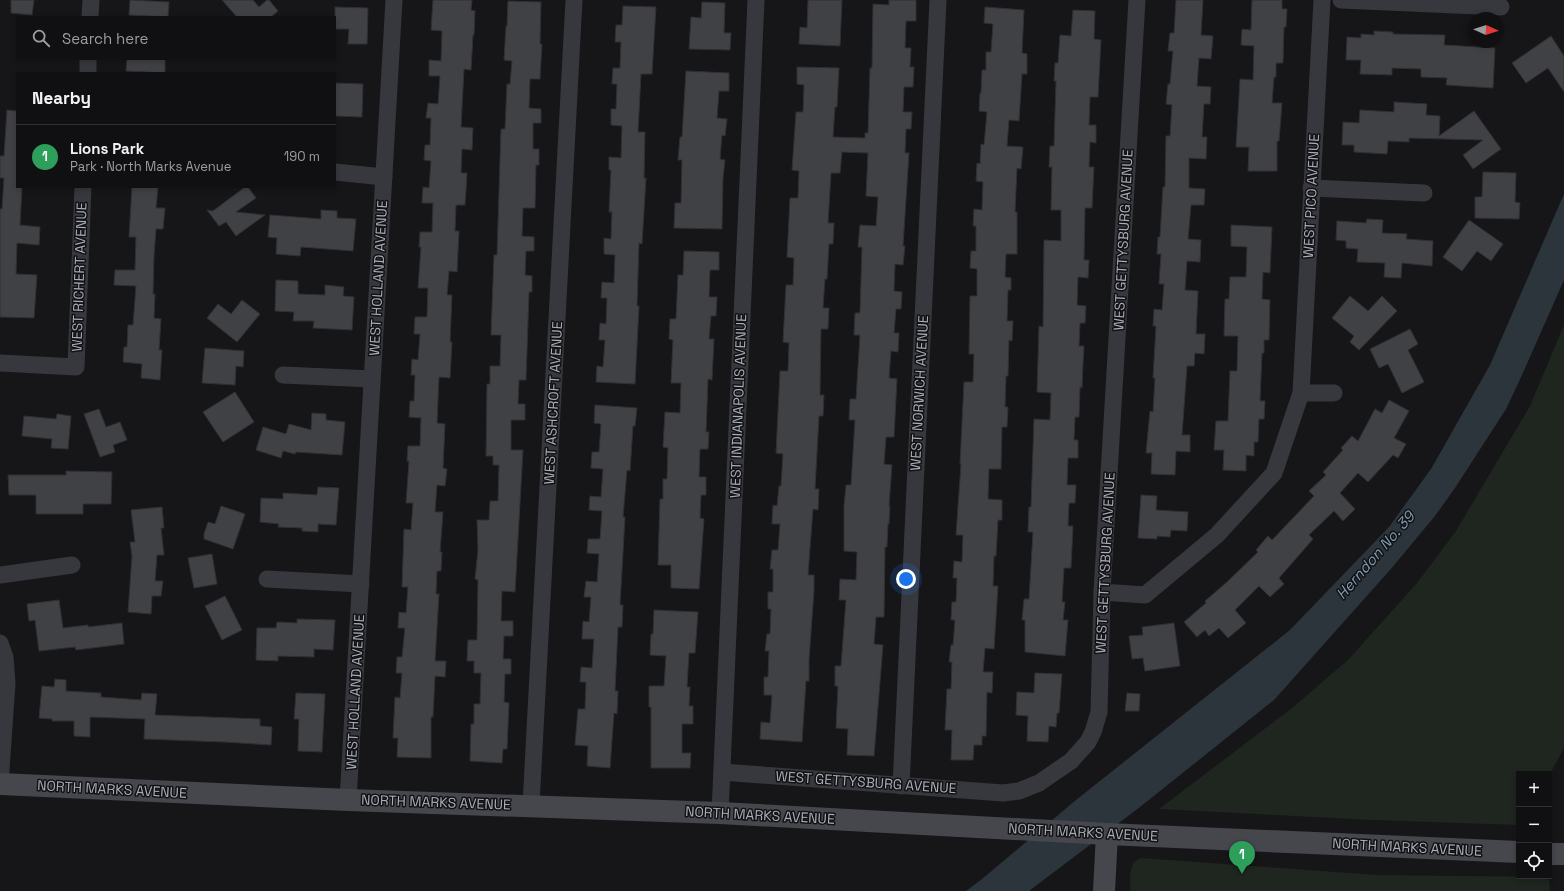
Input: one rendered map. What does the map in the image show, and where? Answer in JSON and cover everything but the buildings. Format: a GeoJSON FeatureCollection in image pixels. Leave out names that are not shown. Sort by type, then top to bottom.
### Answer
{"type":"FeatureCollection","features":[{"type":"Feature","properties":{"kind":"main road","name":"NORTH MARKS AVENUE"},"geometry":{"type":"LineString","coordinates":[[0,784],[348,800],[531,805],[720,813],[1107,834],[1516,852]]}},
{"type":"Feature","properties":{"kind":"main road"},"geometry":{"type":"LineString","coordinates":[[1104,891],[1107,834]]}},
{"type":"Feature","properties":{"kind":"main road"},"geometry":{"type":"LineString","coordinates":[[1552,854],[1564,854]]}},
{"type":"Feature","properties":{"kind":"street"},"geometry":{"type":"LineString","coordinates":[[90,16],[91,0]]}},
{"type":"Feature","properties":{"kind":"street","name":"WEST HOLLAND AVENUE"},"geometry":{"type":"LineString","coordinates":[[348,800],[394,0]]}},
{"type":"Feature","properties":{"kind":"street","name":"WEST ASHCROFT AVENUE"},"geometry":{"type":"LineString","coordinates":[[531,805],[574,0]]}},
{"type":"Feature","properties":{"kind":"street","name":"WEST INDIANAPOLIS AVENUE"},"geometry":{"type":"LineString","coordinates":[[720,813],[756,0]]}},
{"type":"Feature","properties":{"kind":"street","name":"WEST NORWICH AVENUE"},"geometry":{"type":"LineString","coordinates":[[901,786],[938,0]]}},
{"type":"Feature","properties":{"kind":"street","name":"WEST GETTYSBURG AVENUE"},"geometry":{"type":"LineString","coordinates":[[722,772],[1003,793],[1019,791],[1039,784],[1071,761],[1088,742],[1093,732],[1099,712],[1102,592],[1137,0]]}},
{"type":"Feature","properties":{"kind":"street","name":"WEST PICO AVENUE"},"geometry":{"type":"LineString","coordinates":[[1102,592],[1145,595],[1217,535],[1274,473],[1301,393],[1322,0]]}},
{"type":"Feature","properties":{"kind":"street"},"geometry":{"type":"LineString","coordinates":[[1341,0],[1501,7]]}},
{"type":"Feature","properties":{"kind":"street"},"geometry":{"type":"LineString","coordinates":[[88,60],[88,72]]}},
{"type":"Feature","properties":{"kind":"street"},"geometry":{"type":"LineString","coordinates":[[336,172],[384,177]]}},
{"type":"Feature","properties":{"kind":"street","name":"WEST RICHERT AVENUE"},"geometry":{"type":"LineString","coordinates":[[0,363],[76,367],[83,188]]}},
{"type":"Feature","properties":{"kind":"street"},"geometry":{"type":"LineString","coordinates":[[1311,188],[1424,193]]}},
{"type":"Feature","properties":{"kind":"street"},"geometry":{"type":"LineString","coordinates":[[283,375],[372,379]]}},
{"type":"Feature","properties":{"kind":"street"},"geometry":{"type":"LineString","coordinates":[[1301,393],[1334,393]]}},
{"type":"Feature","properties":{"kind":"street"},"geometry":{"type":"LineString","coordinates":[[0,575],[72,565]]}},
{"type":"Feature","properties":{"kind":"street"},"geometry":{"type":"LineString","coordinates":[[267,579],[361,584]]}},
{"type":"Feature","properties":{"kind":"street"},"geometry":{"type":"LineString","coordinates":[[0,643],[5,657],[6,683],[0,784]]}},
{"type":"Feature","properties":{"kind":"shaded area"},"geometry":{"type":"Polygon","coordinates":[[[1564,325],[1564,748],[1552,771],[1516,771],[1516,825],[1373,820],[1159,809],[1292,708],[1348,660],[1417,583],[1456,531],[1530,406],[1564,325]]]}},
{"type":"Feature","properties":{"kind":"shaded area"},"geometry":{"type":"Polygon","coordinates":[[[1142,858],[1377,875],[1516,877],[1516,879],[1548,879],[1550,891],[1130,891],[1131,871],[1137,860],[1142,858]]]}},
{"type":"Feature","properties":{"kind":"water","name":"Herndon No. 39"},"geometry":{"type":"Polygon","coordinates":[[[1564,194],[1564,280],[1522,375],[1506,409],[1455,488],[1435,516],[1390,570],[1274,700],[1140,807],[1029,891],[966,891],[1076,800],[1290,630],[1389,527],[1431,469],[1490,365],[1564,194]]]}},
{"type":"Feature","properties":{"kind":"place","name":"Lions Park"},"geometry":{"type":"Point","coordinates":[1242,874]}}]}
